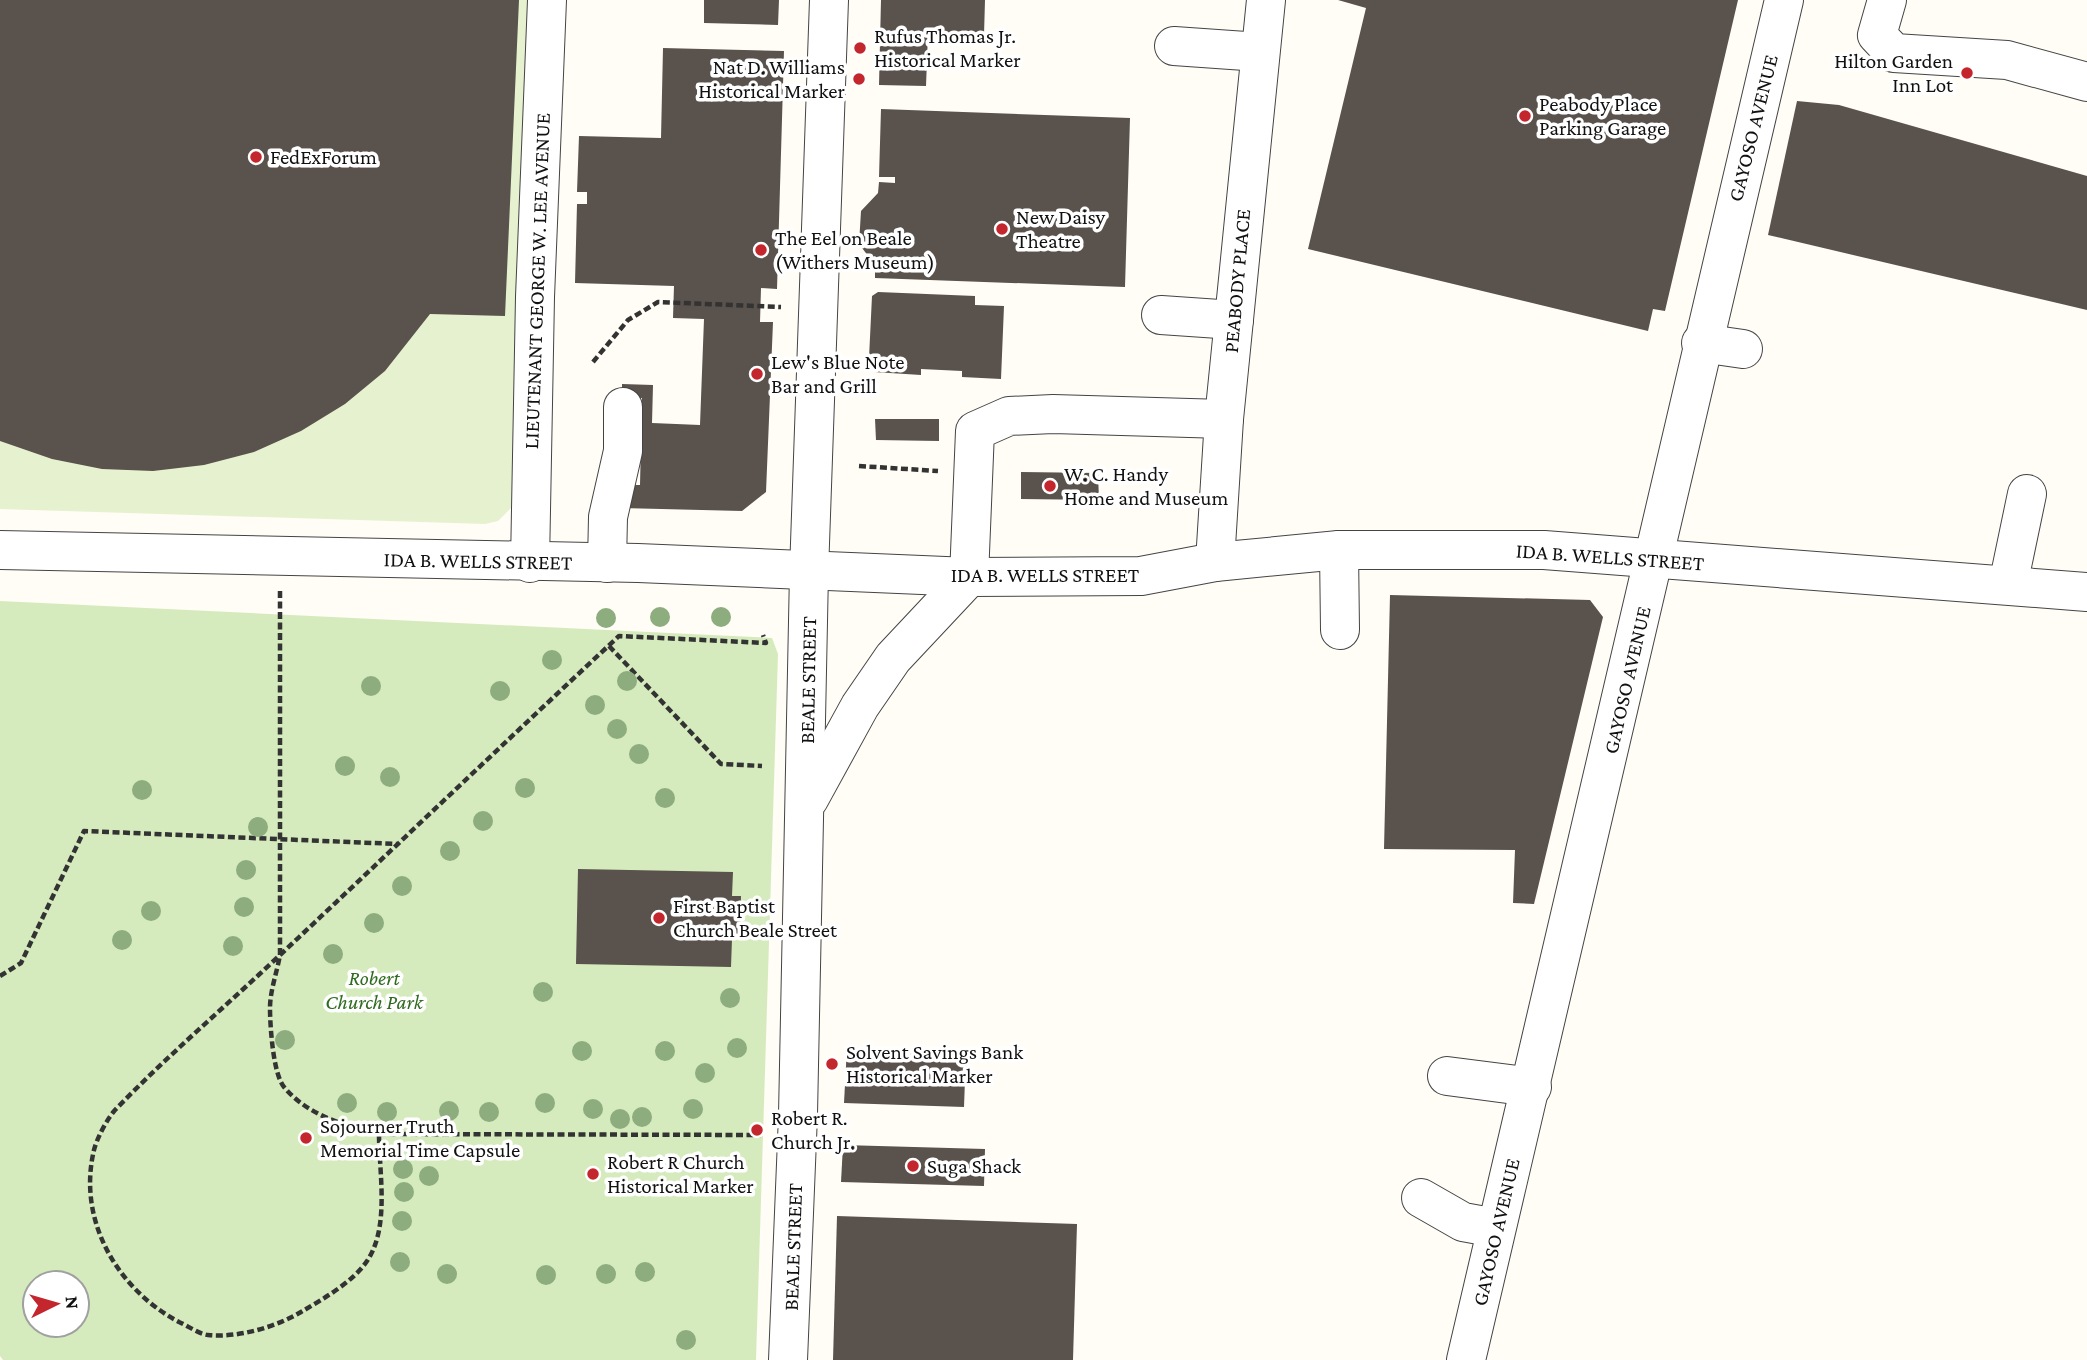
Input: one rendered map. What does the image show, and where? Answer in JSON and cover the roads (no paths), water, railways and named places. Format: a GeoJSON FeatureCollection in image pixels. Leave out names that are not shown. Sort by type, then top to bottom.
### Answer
{"type":"FeatureCollection","features":[{"type":"Feature","properties":{"kind":"street","name":"LIEUTENANT GEORGE W. LEE AVENUE"},"geometry":{"type":"LineString","coordinates":[[530,563],[535,297],[547,0]]}},
{"type":"Feature","properties":{"kind":"street","name":"BEALE STREET"},"geometry":{"type":"LineString","coordinates":[[788,1360],[806,804],[809,572],[829,0]]}},
{"type":"Feature","properties":{"kind":"street","name":"PEABODY PLACE"},"geometry":{"type":"LineString","coordinates":[[1215,562],[1224,419],[1266,0]]}},
{"type":"Feature","properties":{"kind":"street","name":"GAYOSO AVENUE"},"geometry":{"type":"LineString","coordinates":[[1466,1360],[1656,559],[1702,343],[1784,0]]}},
{"type":"Feature","properties":{"kind":"street"},"geometry":{"type":"LineString","coordinates":[[1887,0],[1877,34],[1894,53],[2007,60],[2087,82]]}},
{"type":"Feature","properties":{"kind":"street"},"geometry":{"type":"LineString","coordinates":[[1174,46],[1260,52]]}},
{"type":"Feature","properties":{"kind":"street"},"geometry":{"type":"LineString","coordinates":[[1161,315],[1234,320]]}},
{"type":"Feature","properties":{"kind":"street"},"geometry":{"type":"LineString","coordinates":[[1702,343],[1743,349]]}},
{"type":"Feature","properties":{"kind":"street"},"geometry":{"type":"LineString","coordinates":[[607,563],[608,517],[623,451],[623,407]]}},
{"type":"Feature","properties":{"kind":"street"},"geometry":{"type":"LineString","coordinates":[[806,804],[860,706],[893,658],[970,577],[975,431],[1010,416],[1224,419]]}},
{"type":"Feature","properties":{"kind":"street"},"geometry":{"type":"LineString","coordinates":[[2008,585],[2027,494]]}},
{"type":"Feature","properties":{"kind":"street","name":"IDA B. WELLS STREET"},"geometry":{"type":"LineString","coordinates":[[0,550],[607,563],[970,577],[1141,576],[1215,562],[1339,550],[1544,550],[2087,592]]}},
{"type":"Feature","properties":{"kind":"street"},"geometry":{"type":"LineString","coordinates":[[1339,550],[1340,630]]}},
{"type":"Feature","properties":{"kind":"street"},"geometry":{"type":"LineString","coordinates":[[1447,1076],[1532,1087]]}},
{"type":"Feature","properties":{"kind":"street"},"geometry":{"type":"LineString","coordinates":[[1421,1198],[1463,1222],[1496,1228]]}},
{"type":"Feature","properties":{"kind":"place","name":"Rufus Thomas Jr. Historical Marker"},"geometry":{"type":"Point","coordinates":[860,48]}},
{"type":"Feature","properties":{"kind":"place","name":"Hilton Garden Inn Lot"},"geometry":{"type":"Point","coordinates":[1967,73]}},
{"type":"Feature","properties":{"kind":"place","name":"Nat D. Williams Historical Marker"},"geometry":{"type":"Point","coordinates":[859,79]}},
{"type":"Feature","properties":{"kind":"place","name":"Peabody Place Parking Garage"},"geometry":{"type":"Point","coordinates":[1525,116]}},
{"type":"Feature","properties":{"kind":"place","name":"FedExForum"},"geometry":{"type":"Point","coordinates":[256,157]}},
{"type":"Feature","properties":{"kind":"place","name":"New Daisy Theatre"},"geometry":{"type":"Point","coordinates":[1002,229]}},
{"type":"Feature","properties":{"kind":"place","name":"The Eel on Beale (Withers Museum)"},"geometry":{"type":"Point","coordinates":[761,250]}},
{"type":"Feature","properties":{"kind":"place","name":"Lew's Blue Note Bar and Grill"},"geometry":{"type":"Point","coordinates":[757,374]}},
{"type":"Feature","properties":{"kind":"place","name":"W. C. Handy Home and Museum"},"geometry":{"type":"Point","coordinates":[1050,486]}},
{"type":"Feature","properties":{"kind":"place","name":"First Baptist Church Beale Street"},"geometry":{"type":"Point","coordinates":[659,918]}},
{"type":"Feature","properties":{"kind":"place","name":"Solvent Savings Bank Historical Marker"},"geometry":{"type":"Point","coordinates":[832,1064]}},
{"type":"Feature","properties":{"kind":"place","name":"Robert R. Church Jr."},"geometry":{"type":"Point","coordinates":[757,1130]}},
{"type":"Feature","properties":{"kind":"place","name":"Sojourner Truth Memorial Time Capsule"},"geometry":{"type":"Point","coordinates":[306,1138]}},
{"type":"Feature","properties":{"kind":"place","name":"Suga Shack"},"geometry":{"type":"Point","coordinates":[913,1166]}},
{"type":"Feature","properties":{"kind":"place","name":"Robert R Church Historical Marker"},"geometry":{"type":"Point","coordinates":[593,1174]}},
{"type":"Feature","properties":{"kind":"park label","name":"Robert Church Park"},"geometry":{"type":"Point","coordinates":[374,990]}}]}
